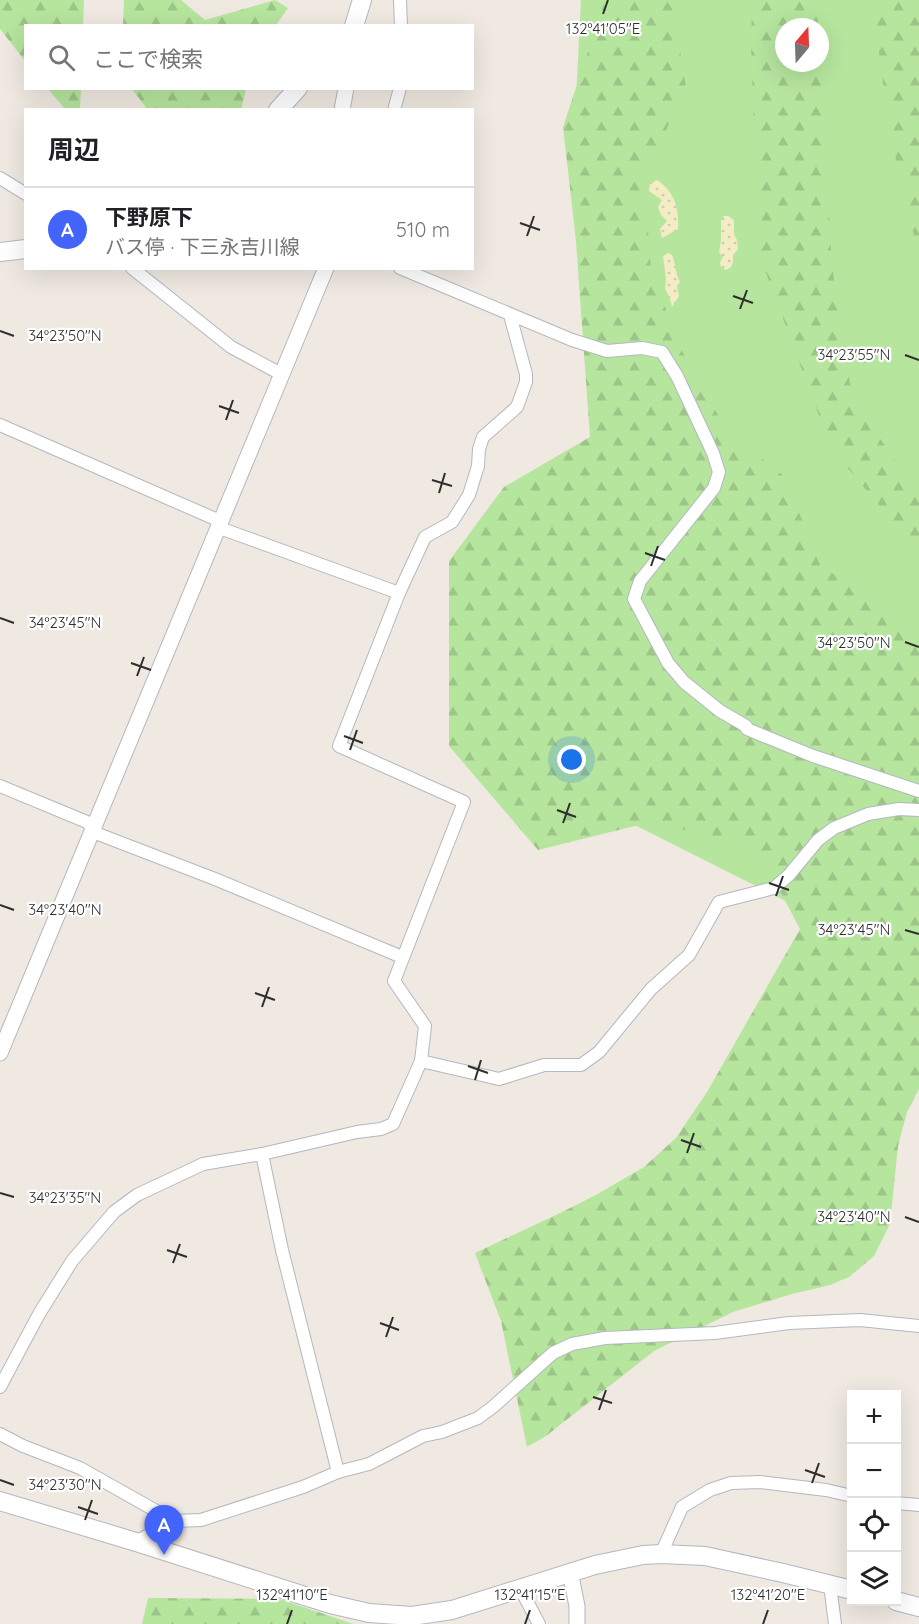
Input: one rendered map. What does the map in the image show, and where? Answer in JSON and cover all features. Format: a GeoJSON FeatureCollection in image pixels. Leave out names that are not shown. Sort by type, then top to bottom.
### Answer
{"type":"FeatureCollection","features":[{"type":"Feature","properties":{"kind":"main road"},"geometry":{"type":"LineString","coordinates":[[354,24],[362,0]]}},
{"type":"Feature","properties":{"kind":"main road"},"geometry":{"type":"LineString","coordinates":[[280,108],[296,90]]}},
{"type":"Feature","properties":{"kind":"main road"},"geometry":{"type":"LineString","coordinates":[[0,252],[24,249]]}},
{"type":"Feature","properties":{"kind":"main road"},"geometry":{"type":"LineString","coordinates":[[0,1501],[330,1604],[369,1613],[412,1616],[452,1610],[595,1565],[643,1555],[661,1554],[705,1556],[847,1589]]}},
{"type":"Feature","properties":{"kind":"main road"},"geometry":{"type":"LineString","coordinates":[[901,1602],[919,1607]]}},
{"type":"Feature","properties":{"kind":"street"},"geometry":{"type":"LineString","coordinates":[[400,0],[401,24]]}},
{"type":"Feature","properties":{"kind":"street"},"geometry":{"type":"LineString","coordinates":[[342,108],[346,90]]}},
{"type":"Feature","properties":{"kind":"street"},"geometry":{"type":"LineString","coordinates":[[395,108],[399,90]]}},
{"type":"Feature","properties":{"kind":"street"},"geometry":{"type":"LineString","coordinates":[[0,177],[24,193]]}},
{"type":"Feature","properties":{"kind":"street"},"geometry":{"type":"LineString","coordinates":[[135,270],[231,347],[281,374]]}},
{"type":"Feature","properties":{"kind":"street"},"geometry":{"type":"LineString","coordinates":[[0,1053],[325,270]]}},
{"type":"Feature","properties":{"kind":"street"},"geometry":{"type":"LineString","coordinates":[[405,270],[572,340],[607,351],[642,348],[662,352],[677,376],[713,453],[719,472],[714,488],[640,581],[634,599],[668,663],[684,682],[720,711],[746,726],[747,729],[813,756],[919,791]]}},
{"type":"Feature","properties":{"kind":"street"},"geometry":{"type":"LineString","coordinates":[[0,1388],[39,1314],[72,1261],[114,1212],[137,1195],[203,1164],[381,1129],[393,1124],[421,1061],[425,1026],[394,981],[464,802],[339,746],[399,593],[425,537],[452,522],[469,495],[478,466],[479,449],[483,438],[517,407],[526,382],[526,374],[510,315]]}},
{"type":"Feature","properties":{"kind":"street"},"geometry":{"type":"LineString","coordinates":[[0,425],[219,524],[399,593]]}},
{"type":"Feature","properties":{"kind":"street"},"geometry":{"type":"LineString","coordinates":[[0,786],[87,822],[98,834],[215,879],[402,957]]}},
{"type":"Feature","properties":{"kind":"street"},"geometry":{"type":"LineString","coordinates":[[421,1061],[499,1079],[544,1065],[581,1065],[599,1052],[651,989],[689,955],[719,902],[774,888],[789,875],[818,840],[834,828],[868,814],[899,809],[919,810]]}},
{"type":"Feature","properties":{"kind":"street"},"geometry":{"type":"LineString","coordinates":[[262,1154],[282,1250],[338,1472]]}},
{"type":"Feature","properties":{"kind":"street"},"geometry":{"type":"LineString","coordinates":[[136,1542],[174,1521],[201,1520],[303,1487],[338,1472],[369,1464],[423,1436],[442,1432],[478,1418],[553,1353],[572,1344],[605,1338],[715,1333],[789,1323],[860,1320],[919,1326]]}},
{"type":"Feature","properties":{"kind":"street"},"geometry":{"type":"LineString","coordinates":[[0,1434],[23,1446],[80,1468],[174,1521]]}},
{"type":"Feature","properties":{"kind":"street"},"geometry":{"type":"LineString","coordinates":[[661,1554],[682,1507],[710,1490],[731,1483],[771,1484],[826,1490],[847,1495]]}},
{"type":"Feature","properties":{"kind":"street"},"geometry":{"type":"LineString","coordinates":[[901,1503],[919,1505]]}},
{"type":"Feature","properties":{"kind":"street"},"geometry":{"type":"LineString","coordinates":[[570,1572],[577,1606],[577,1624]]}},
{"type":"Feature","properties":{"kind":"street"},"geometry":{"type":"LineString","coordinates":[[830,1585],[835,1624]]}},
{"type":"Feature","properties":{"kind":"street"},"geometry":{"type":"LineString","coordinates":[[520,1588],[539,1624]]}},
{"type":"Feature","properties":{"kind":"green space"},"geometry":{"type":"Polygon","coordinates":[[[0,0],[84,0],[83,24],[24,24],[24,60],[0,29],[0,0]]]}},
{"type":"Feature","properties":{"kind":"green space"},"geometry":{"type":"Polygon","coordinates":[[[124,0],[181,0],[205,20],[275,0],[288,8],[277,24],[123,24],[124,0]]]}},
{"type":"Feature","properties":{"kind":"green space"},"geometry":{"type":"Polygon","coordinates":[[[581,0],[919,0],[919,968],[561,788],[635,415],[574,138],[581,0]]]}},
{"type":"Feature","properties":{"kind":"green space"},"geometry":{"type":"Polygon","coordinates":[[[605,0],[672,0],[686,87],[644,178],[651,270],[681,349],[727,431],[785,477],[820,565],[919,632],[919,1089],[907,1112],[898,1146],[890,1224],[874,1256],[849,1277],[830,1285],[733,1312],[654,1351],[546,1436],[527,1447],[501,1321],[475,1253],[596,1195],[644,1167],[676,1138],[707,1092],[800,929],[771,874],[812,861],[780,869],[742,843],[651,822],[538,850],[449,746],[449,561],[504,487],[590,437],[576,241],[563,127],[605,0]]]}},
{"type":"Feature","properties":{"kind":"green space"},"geometry":{"type":"Polygon","coordinates":[[[752,0],[818,0],[818,18],[775,18],[775,72],[821,72],[832,266],[852,397],[919,496],[919,553],[831,448],[758,251],[751,43],[752,0]]]}},
{"type":"Feature","properties":{"kind":"green space"},"geometry":{"type":"Polygon","coordinates":[[[872,0],[919,0],[919,257],[890,134],[872,0]]]}},
{"type":"Feature","properties":{"kind":"green space"},"geometry":{"type":"Polygon","coordinates":[[[49,90],[81,90],[80,108],[64,108],[49,90]]]}},
{"type":"Feature","properties":{"kind":"green space"},"geometry":{"type":"Polygon","coordinates":[[[133,90],[246,90],[241,108],[146,108],[133,90]]]}},
{"type":"Feature","properties":{"kind":"green space"},"geometry":{"type":"Polygon","coordinates":[[[148,1598],[280,1599],[353,1624],[142,1624],[148,1598]]]}},
{"type":"Feature","properties":{"kind":"sand"},"geometry":{"type":"Polygon","coordinates":[[[657,180],[672,195],[678,214],[678,229],[662,238],[660,229],[667,221],[661,215],[658,207],[662,200],[649,191],[650,184],[657,180]]]}},
{"type":"Feature","properties":{"kind":"sand"},"geometry":{"type":"Polygon","coordinates":[[[724,216],[734,220],[734,234],[738,249],[733,255],[731,267],[726,270],[721,267],[720,262],[723,257],[719,252],[721,221],[724,216]]]}},
{"type":"Feature","properties":{"kind":"sand"},"geometry":{"type":"Polygon","coordinates":[[[668,253],[672,255],[680,282],[677,286],[679,296],[672,307],[665,288],[663,256],[668,253]]]}},
{"type":"Feature","properties":{"kind":"place","name":"下野原下"},"geometry":{"type":"Point","coordinates":[164,1555]}}]}
